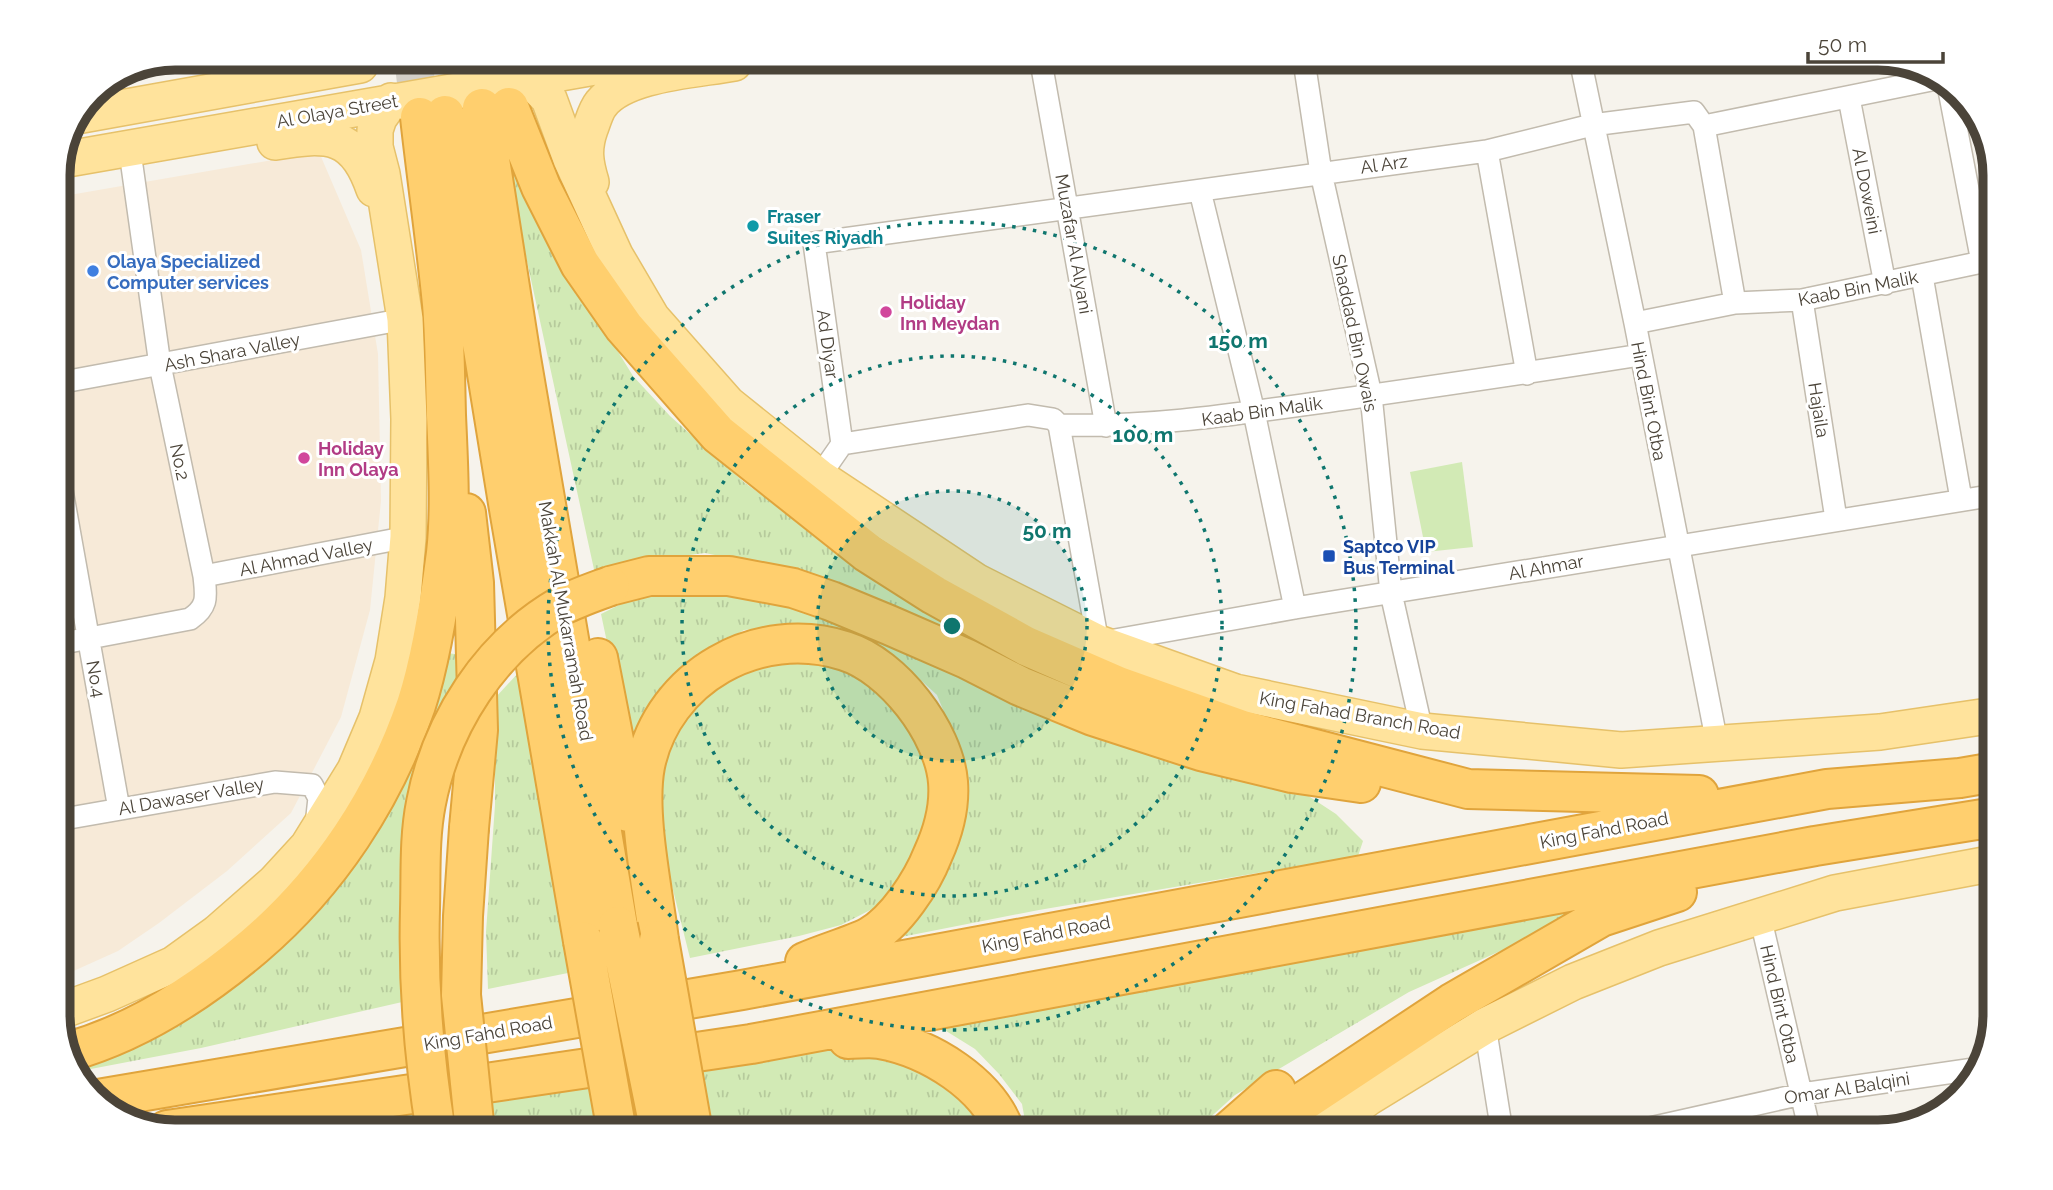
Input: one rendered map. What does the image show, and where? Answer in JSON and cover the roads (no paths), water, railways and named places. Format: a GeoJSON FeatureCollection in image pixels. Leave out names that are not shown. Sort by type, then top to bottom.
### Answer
{"type":"FeatureCollection","features":[{"type":"Feature","properties":{"kind":"highway","name":"Makkah Al Mukarramah Road"},"geometry":{"type":"LineString","coordinates":[[507,98],[521,358],[618,926],[658,1120]]}},
{"type":"Feature","properties":{"kind":"highway"},"geometry":{"type":"LineString","coordinates":[[507,98],[541,187],[580,264],[624,327],[718,434],[868,554],[934,595],[1026,646],[1118,686],[1242,730],[1468,789]]}},
{"type":"Feature","properties":{"kind":"highway","name":"Makkah Al Mukarramah Road"},"geometry":{"type":"LineString","coordinates":[[419,111],[505,490],[615,1120]]}},
{"type":"Feature","properties":{"kind":"highway"},"geometry":{"type":"LineString","coordinates":[[419,111],[474,583],[478,730],[469,828],[461,995],[474,1120]]}},
{"type":"Feature","properties":{"kind":"highway"},"geometry":{"type":"LineString","coordinates":[[76,1049],[138,1025],[231,966],[285,920],[349,842],[375,801],[398,753],[417,703],[446,551],[449,474],[442,305]]}},
{"type":"Feature","properties":{"kind":"highway"},"geometry":{"type":"LineString","coordinates":[[521,358],[593,631],[638,860],[659,940]]}},
{"type":"Feature","properties":{"kind":"highway"},"geometry":{"type":"LineString","coordinates":[[435,1120],[421,996],[421,854],[426,805],[434,768],[445,740],[479,680],[514,642],[562,606],[610,586],[649,576],[729,576],[793,588],[900,630],[1020,686],[1093,716],[1201,751],[1292,773],[1359,783],[1468,789],[1679,795],[1827,789]]}},
{"type":"Feature","properties":{"kind":"highway"},"geometry":{"type":"LineString","coordinates":[[691,1120],[659,940],[643,813],[645,768],[658,726],[667,710],[708,671],[727,660],[762,647],[798,643],[847,651],[877,669],[904,693],[925,719],[946,767],[948,803],[945,822],[923,878],[889,920],[869,936],[742,990]]}},
{"type":"Feature","properties":{"kind":"highway","name":"King Fahd Road"},"geometry":{"type":"LineString","coordinates":[[110,1097],[742,990],[1827,789],[1983,774]]}},
{"type":"Feature","properties":{"kind":"highway"},"geometry":{"type":"LineString","coordinates":[[235,1120],[751,1044],[1815,846],[1983,819]]}},
{"type":"Feature","properties":{"kind":"highway"},"geometry":{"type":"LineString","coordinates":[[1277,1120],[1452,1003],[1601,917],[1815,846]]}},
{"type":"Feature","properties":{"kind":"highway"},"geometry":{"type":"LineString","coordinates":[[1241,1120],[1268,1096],[1403,1012],[1491,968],[1581,929]]}},
{"type":"Feature","properties":{"kind":"highway"},"geometry":{"type":"LineString","coordinates":[[751,1044],[830,1038],[867,1038],[890,1042],[925,1053],[979,1089],[1001,1120]]}},
{"type":"Feature","properties":{"kind":"main road"},"geometry":{"type":"LineString","coordinates":[[116,88],[215,70]]}},
{"type":"Feature","properties":{"kind":"main road"},"geometry":{"type":"LineString","coordinates":[[90,113],[332,70]]}},
{"type":"Feature","properties":{"kind":"main road","name":"Al Olaya Street"},"geometry":{"type":"LineString","coordinates":[[72,159],[507,98],[593,70]]}},
{"type":"Feature","properties":{"kind":"main road"},"geometry":{"type":"LineString","coordinates":[[615,255],[584,155],[586,140],[601,104],[621,87],[654,77],[697,70]]}},
{"type":"Feature","properties":{"kind":"main road"},"geometry":{"type":"LineString","coordinates":[[507,98],[549,99],[571,159],[615,255]]}},
{"type":"Feature","properties":{"kind":"main road"},"geometry":{"type":"LineString","coordinates":[[70,1008],[174,964],[217,933],[274,883],[314,837],[355,770],[377,718],[395,648],[403,598],[408,537],[409,419],[405,319],[374,130],[379,118],[419,111]]}},
{"type":"Feature","properties":{"kind":"main road"},"geometry":{"type":"LineString","coordinates":[[70,176],[307,137],[333,139],[345,144],[366,165],[396,257]]}},
{"type":"Feature","properties":{"kind":"main road","name":"King Fahad Branch Road"},"geometry":{"type":"LineString","coordinates":[[615,255],[652,318],[728,404],[820,478],[977,582],[1098,643],[1234,692],[1422,731],[1621,750],[1880,732],[1983,717]]}},
{"type":"Feature","properties":{"kind":"main road"},"geometry":{"type":"LineString","coordinates":[[1337,1120],[1369,1097],[1485,1026],[1586,977],[1659,948],[1835,893],[1983,865]]}},
{"type":"Feature","properties":{"kind":"street","name":"Muzafar Al Alyani"},"geometry":{"type":"LineString","coordinates":[[1042,70],[1106,426]]}},
{"type":"Feature","properties":{"kind":"street","name":"Shaddad Bin Owais"},"geometry":{"type":"LineString","coordinates":[[1305,70],[1321,173],[1371,395],[1391,593],[1422,731]]}},
{"type":"Feature","properties":{"kind":"street","name":"Hind Bint Otba"},"geometry":{"type":"LineString","coordinates":[[1582,70],[1635,323],[1717,743]]}},
{"type":"Feature","properties":{"kind":"street"},"geometry":{"type":"LineString","coordinates":[[1735,303],[1704,126],[1925,81]]}},
{"type":"Feature","properties":{"kind":"street","name":"Al Doweini"},"geometry":{"type":"LineString","coordinates":[[1849,98],[1885,284]]}},
{"type":"Feature","properties":{"kind":"street"},"geometry":{"type":"LineString","coordinates":[[1952,101],[1983,234]]}},
{"type":"Feature","properties":{"kind":"street","name":"Al Arz"},"geometry":{"type":"LineString","coordinates":[[814,243],[1486,151],[1592,125],[1694,111],[1704,126]]}},
{"type":"Feature","properties":{"kind":"street"},"geometry":{"type":"LineString","coordinates":[[1486,151],[1527,374]]}},
{"type":"Feature","properties":{"kind":"street","name":"No.2"},"geometry":{"type":"LineString","coordinates":[[70,642],[190,619],[200,612],[206,600],[204,576],[160,365],[132,166]]}},
{"type":"Feature","properties":{"kind":"street"},"geometry":{"type":"LineString","coordinates":[[1200,191],[1254,412],[1294,608]]}},
{"type":"Feature","properties":{"kind":"street","name":"Ad Diyar"},"geometry":{"type":"LineString","coordinates":[[814,243],[842,444]]}},
{"type":"Feature","properties":{"kind":"street","name":"Kaab Bin Malik"},"geometry":{"type":"LineString","coordinates":[[1635,323],[1735,303],[1802,300],[1922,276],[1983,261]]}},
{"type":"Feature","properties":{"kind":"street"},"geometry":{"type":"LineString","coordinates":[[1922,276],[1961,499]]}},
{"type":"Feature","properties":{"kind":"street","name":"Hajaila"},"geometry":{"type":"LineString","coordinates":[[1802,300],[1836,519]]}},
{"type":"Feature","properties":{"kind":"street","name":"Ash Shara Valley"},"geometry":{"type":"LineString","coordinates":[[70,381],[405,319]]}},
{"type":"Feature","properties":{"kind":"street","name":"Kaab Bin Malik"},"geometry":{"type":"LineString","coordinates":[[842,444],[1028,415],[1053,419],[1059,425],[1106,426],[1188,421],[1527,374],[1640,355]]}},
{"type":"Feature","properties":{"kind":"street"},"geometry":{"type":"LineString","coordinates":[[1059,425],[1098,643]]}},
{"type":"Feature","properties":{"kind":"street"},"geometry":{"type":"LineString","coordinates":[[820,478],[842,444]]}},
{"type":"Feature","properties":{"kind":"street","name":"Al Ahmar"},"geometry":{"type":"LineString","coordinates":[[1098,643],[1294,608],[1983,496]]}},
{"type":"Feature","properties":{"kind":"street","name":"No.4"},"geometry":{"type":"LineString","coordinates":[[70,536],[119,809]]}},
{"type":"Feature","properties":{"kind":"street","name":"Al Ahmad Valley"},"geometry":{"type":"LineString","coordinates":[[204,576],[408,537]]}},
{"type":"Feature","properties":{"kind":"street","name":"Al Dawaser Valley"},"geometry":{"type":"LineString","coordinates":[[70,818],[275,782],[312,785],[319,798],[314,837]]}},
{"type":"Feature","properties":{"kind":"street","name":"Hind Bint Otba"},"geometry":{"type":"LineString","coordinates":[[1760,916],[1807,1120]]}},
{"type":"Feature","properties":{"kind":"street"},"geometry":{"type":"LineString","coordinates":[[1485,1026],[1500,1120]]}},
{"type":"Feature","properties":{"kind":"street","name":"Omar Al Balqini"},"geometry":{"type":"LineString","coordinates":[[1686,1120],[1802,1094],[1968,1070]]}},
{"type":"Feature","properties":{"kind":"tunnel"},"geometry":{"type":"LineString","coordinates":[[415,70],[420,117]]}},
{"type":"Feature","properties":{"kind":"tunnel"},"geometry":{"type":"LineString","coordinates":[[473,70],[482,108]]}},
{"type":"Feature","properties":{"kind":"place","name":"Fraser Suites Riyadh"},"geometry":{"type":"Point","coordinates":[753,226]}},
{"type":"Feature","properties":{"kind":"place","name":"Olaya Specialized Computer services"},"geometry":{"type":"Point","coordinates":[93,271]}},
{"type":"Feature","properties":{"kind":"place","name":"Holiday Inn Meydan"},"geometry":{"type":"Point","coordinates":[886,312]}},
{"type":"Feature","properties":{"kind":"place","name":"Holiday Inn Olaya"},"geometry":{"type":"Point","coordinates":[304,458]}},
{"type":"Feature","properties":{"kind":"place","name":"Saptco VIP Bus Terminal"},"geometry":{"type":"Point","coordinates":[1329,556]}}]}
